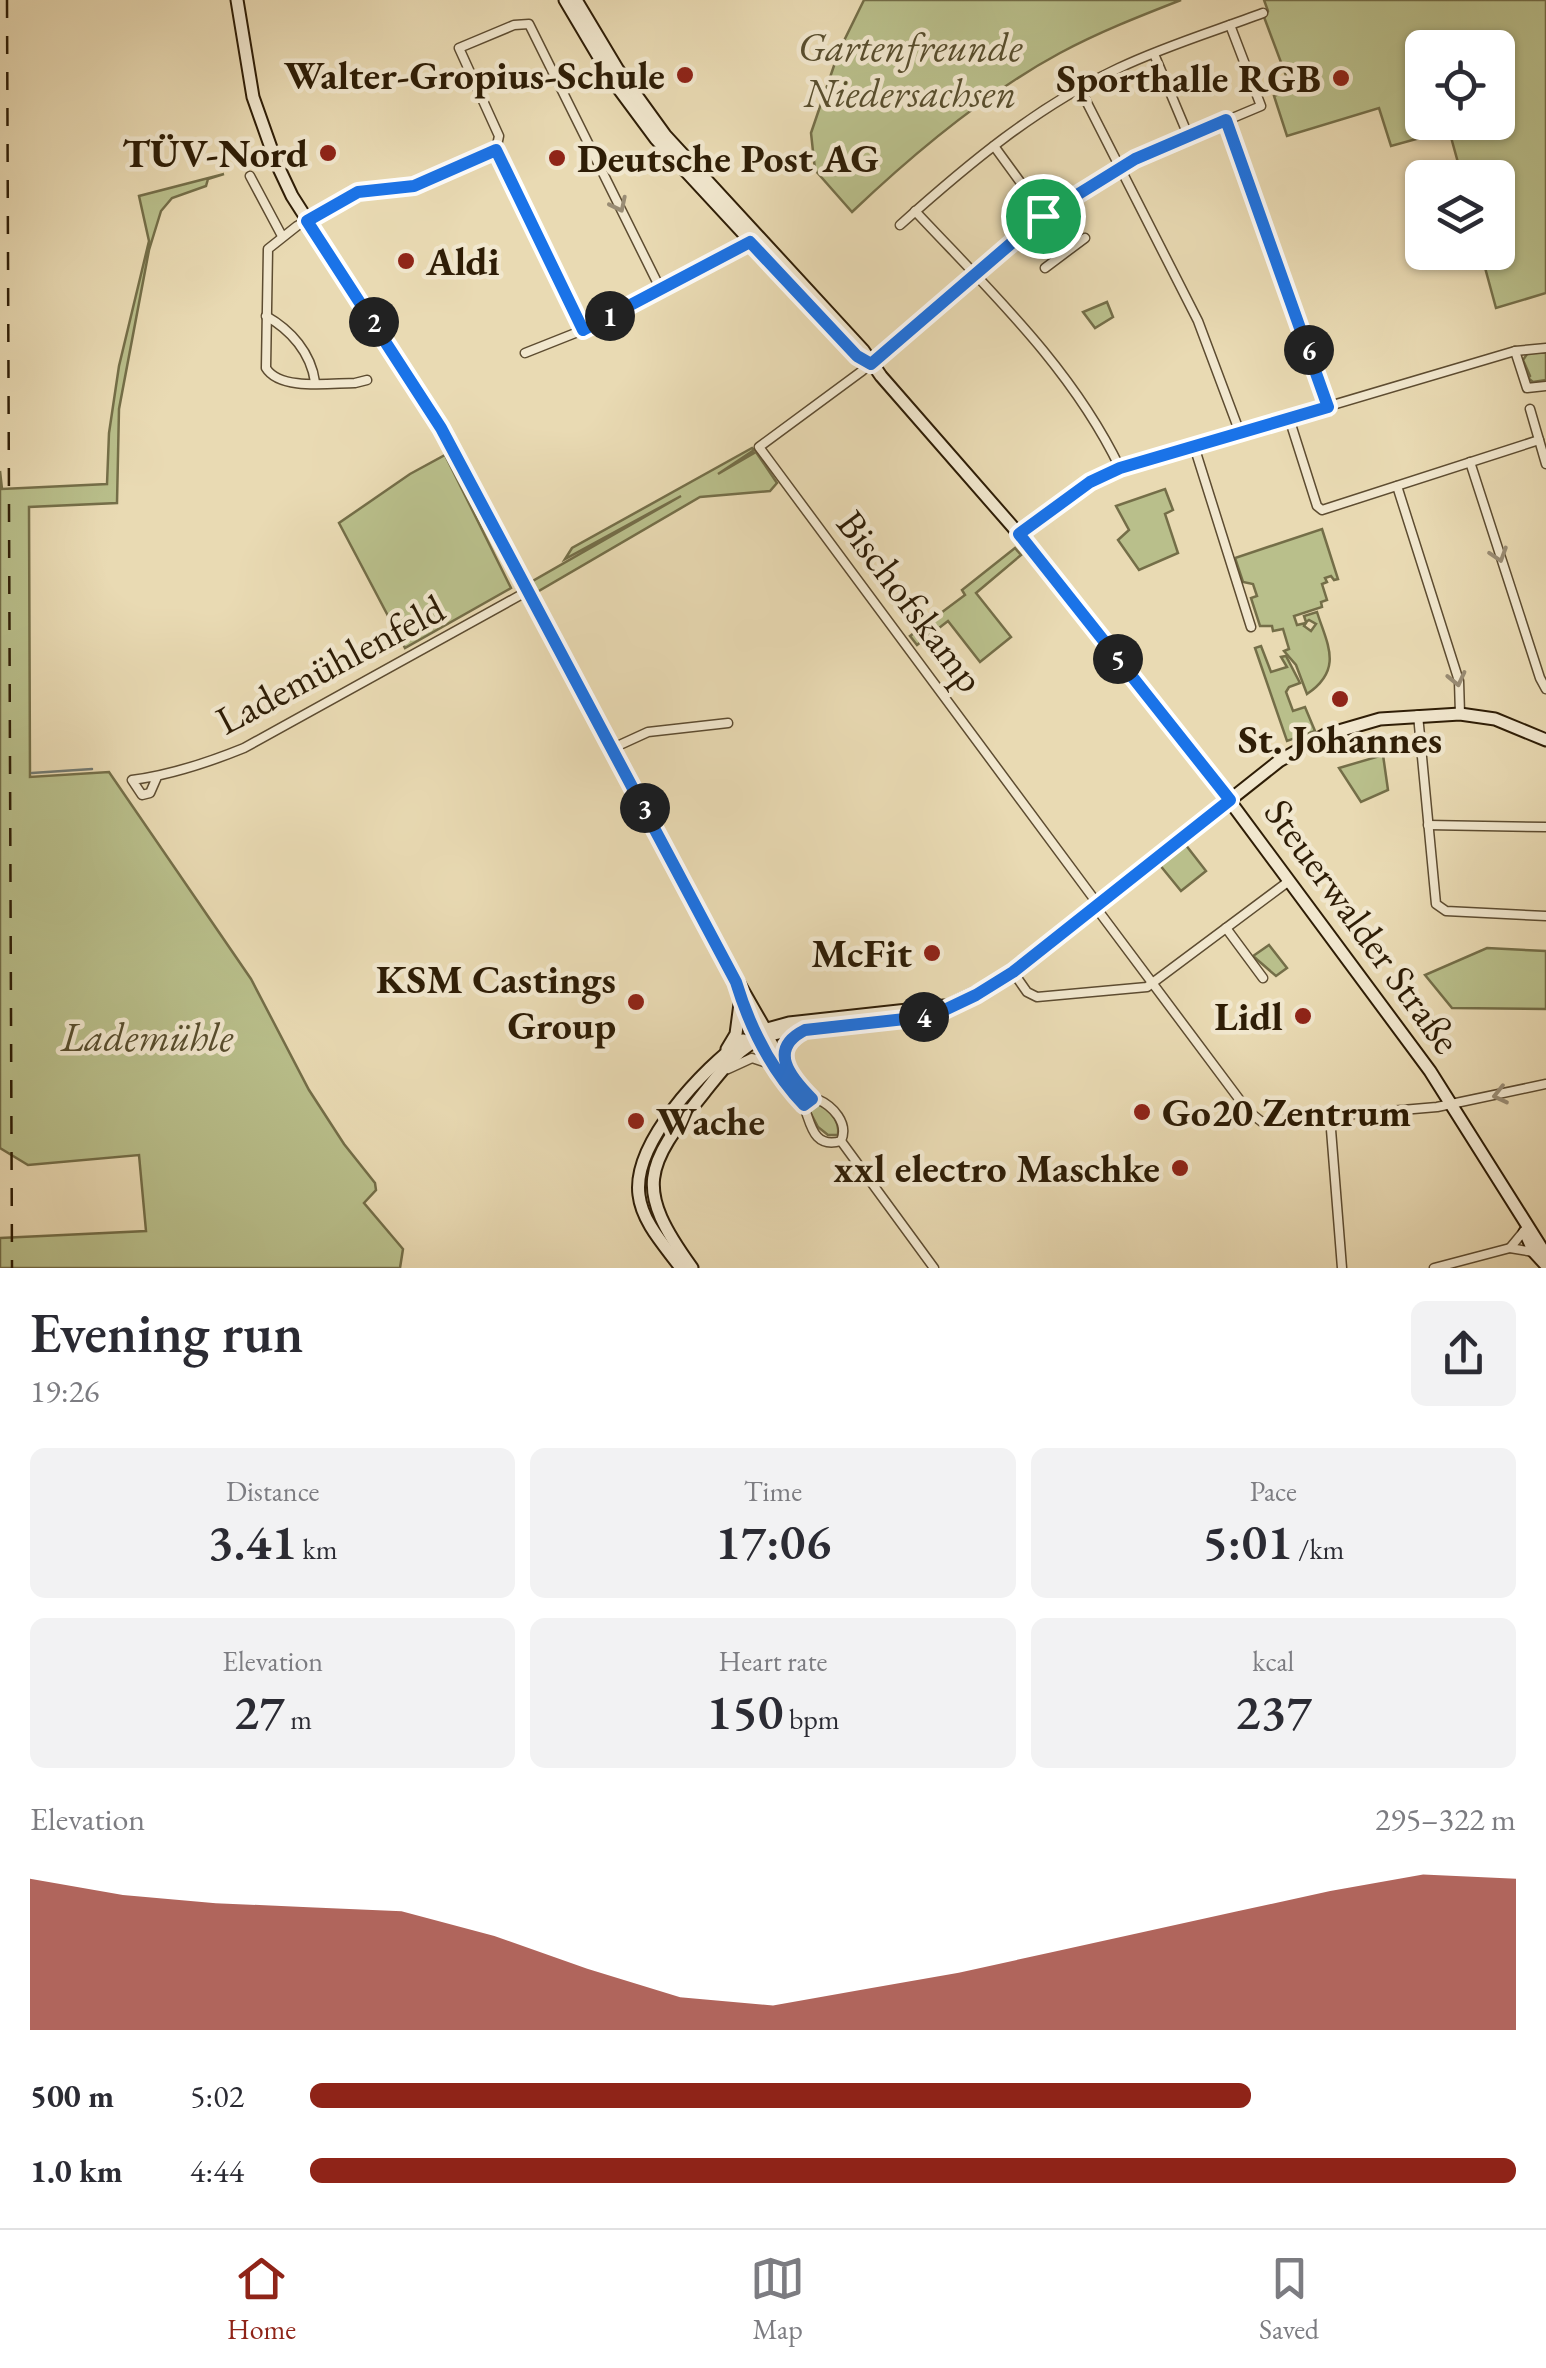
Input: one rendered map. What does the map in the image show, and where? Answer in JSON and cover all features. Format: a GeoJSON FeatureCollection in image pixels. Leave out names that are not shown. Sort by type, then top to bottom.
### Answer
{"type":"FeatureCollection","features":[{"type":"Feature","properties":{"kind":"street"},"geometry":{"type":"LineString","coordinates":[[239,0],[258,114],[276,162],[307,221],[428,406],[613,748],[741,996],[808,1102],[805,1117],[819,1138],[834,1143],[841,1140],[843,1122],[829,1105],[808,1102],[773,1066],[759,1058],[720,1074]]}},
{"type":"Feature","properties":{"kind":"street","name":"Steuerwalder Straße"},"geometry":{"type":"LineString","coordinates":[[564,0],[629,104],[857,356],[869,362],[1019,534],[1230,800],[1453,1104],[1546,1264]]}},
{"type":"Feature","properties":{"kind":"street","name":"Steuerwalder Straße"},"geometry":{"type":"LineString","coordinates":[[576,0],[611,60],[665,135],[753,239]]}},
{"type":"Feature","properties":{"kind":"street"},"geometry":{"type":"LineString","coordinates":[[900,224],[963,169],[1080,89],[1119,68],[1263,14]]}},
{"type":"Feature","properties":{"kind":"street"},"geometry":{"type":"LineString","coordinates":[[583,330],[496,150],[499,136],[459,48],[514,25],[529,24],[661,290]]}},
{"type":"Feature","properties":{"kind":"street"},"geometry":{"type":"LineString","coordinates":[[869,362],[1043,216],[1120,167],[1188,134],[1260,106],[1230,25]]}},
{"type":"Feature","properties":{"kind":"street"},"geometry":{"type":"LineString","coordinates":[[1154,54],[1188,134]]}},
{"type":"Feature","properties":{"kind":"street"},"geometry":{"type":"LineString","coordinates":[[1080,89],[1198,320],[1240,432]]}},
{"type":"Feature","properties":{"kind":"street"},"geometry":{"type":"LineString","coordinates":[[1226,120],[1328,407]]}},
{"type":"Feature","properties":{"kind":"street"},"geometry":{"type":"LineString","coordinates":[[994,146],[1069,250]]}},
{"type":"Feature","properties":{"kind":"street"},"geometry":{"type":"LineString","coordinates":[[367,380],[280,381],[269,374],[268,249],[282,236],[358,192],[414,186],[496,150]]}},
{"type":"Feature","properties":{"kind":"street"},"geometry":{"type":"LineString","coordinates":[[250,176],[282,236]]}},
{"type":"Feature","properties":{"kind":"street"},"geometry":{"type":"LineString","coordinates":[[916,211],[1073,386],[1120,468]]}},
{"type":"Feature","properties":{"kind":"street"},"geometry":{"type":"LineString","coordinates":[[1045,268],[1085,238]]}},
{"type":"Feature","properties":{"kind":"street"},"geometry":{"type":"LineString","coordinates":[[525,354],[583,330],[753,239]]}},
{"type":"Feature","properties":{"kind":"street"},"geometry":{"type":"LineString","coordinates":[[266,316],[284,326],[312,363],[315,382]]}},
{"type":"Feature","properties":{"kind":"street"},"geometry":{"type":"LineString","coordinates":[[1019,534],[1090,482],[1120,468],[1514,352],[1546,348]]}},
{"type":"Feature","properties":{"kind":"street"},"geometry":{"type":"LineString","coordinates":[[1514,352],[1530,390],[1546,386]]}},
{"type":"Feature","properties":{"kind":"street","name":"Bischofskamp"},"geometry":{"type":"LineString","coordinates":[[869,362],[760,447],[1256,1118],[1270,1122],[1453,1104],[1546,1084]]}},
{"type":"Feature","properties":{"kind":"street"},"geometry":{"type":"LineString","coordinates":[[1530,409],[1546,464]]}},
{"type":"Feature","properties":{"kind":"street"},"geometry":{"type":"LineString","coordinates":[[1289,418],[1320,509],[1539,440]]}},
{"type":"Feature","properties":{"kind":"street"},"geometry":{"type":"LineString","coordinates":[[1194,446],[1251,627]]}},
{"type":"Feature","properties":{"kind":"street"},"geometry":{"type":"LineString","coordinates":[[1470,462],[1546,689]]}},
{"type":"Feature","properties":{"kind":"street"},"geometry":{"type":"LineString","coordinates":[[1397,486],[1459,680],[1460,714]]}},
{"type":"Feature","properties":{"kind":"street","name":"Lademühlenfeld"},"geometry":{"type":"LineString","coordinates":[[157,777],[150,794],[142,795],[132,780],[157,777],[244,748],[526,592]]}},
{"type":"Feature","properties":{"kind":"street"},"geometry":{"type":"LineString","coordinates":[[692,1268],[660,1220],[654,1200],[653,1178],[661,1150],[720,1074],[762,1034],[932,1016],[976,995],[1013,972],[1291,753],[1325,736],[1360,723],[1460,714],[1495,719],[1546,740]]}},
{"type":"Feature","properties":{"kind":"street"},"geometry":{"type":"LineString","coordinates":[[1418,715],[1435,901],[1439,908],[1546,916]]}},
{"type":"Feature","properties":{"kind":"street"},"geometry":{"type":"LineString","coordinates":[[613,748],[648,732],[728,722]]}},
{"type":"Feature","properties":{"kind":"street"},"geometry":{"type":"LineString","coordinates":[[120,782],[132,780]]}},
{"type":"Feature","properties":{"kind":"street"},"geometry":{"type":"LineString","coordinates":[[1428,825],[1546,827]]}},
{"type":"Feature","properties":{"kind":"street"},"geometry":{"type":"LineString","coordinates":[[1013,972],[1027,992],[1038,997],[1142,988],[1290,882]]}},
{"type":"Feature","properties":{"kind":"street"},"geometry":{"type":"LineString","coordinates":[[1226,928],[1263,978]]}},
{"type":"Feature","properties":{"kind":"street"},"geometry":{"type":"LineString","coordinates":[[736,982],[750,998],[773,1066]]}},
{"type":"Feature","properties":{"kind":"street"},"geometry":{"type":"LineString","coordinates":[[681,1268],[642,1206],[638,1194],[640,1165],[658,1130],[736,1034],[741,996]]}},
{"type":"Feature","properties":{"kind":"street"},"geometry":{"type":"LineString","coordinates":[[720,1058],[762,1034],[810,1020],[948,1006]]}},
{"type":"Feature","properties":{"kind":"street"},"geometry":{"type":"LineString","coordinates":[[786,1068],[786,1045],[805,1030]]}},
{"type":"Feature","properties":{"kind":"street"},"geometry":{"type":"LineString","coordinates":[[1330,1117],[1342,1268]]}},
{"type":"Feature","properties":{"kind":"street"},"geometry":{"type":"LineString","coordinates":[[841,1140],[934,1268]]}},
{"type":"Feature","properties":{"kind":"street"},"geometry":{"type":"LineString","coordinates":[[1510,1248],[1522,1225]]}},
{"type":"Feature","properties":{"kind":"street"},"geometry":{"type":"LineString","coordinates":[[1434,1268],[1510,1248],[1540,1253]]}},
{"type":"Feature","properties":{"kind":"green space","name":"Gartenfreunde Niedersachsen"},"geometry":{"type":"Polygon","coordinates":[[[864,0],[1181,0],[1075,45],[1004,87],[925,147],[852,212],[815,170],[811,133],[839,51],[864,0]]]}},
{"type":"Feature","properties":{"kind":"green space"},"geometry":{"type":"Polygon","coordinates":[[[1264,0],[1546,0],[1546,293],[1496,308],[1486,270],[1515,270],[1515,160],[1457,160],[1452,140],[1515,140],[1515,30],[1405,30],[1405,140],[1413,140],[1391,146],[1379,108],[1287,136],[1274,96],[1291,89],[1264,17],[1268,11],[1264,0]]]}},
{"type":"Feature","properties":{"kind":"green space","name":"Lademühle"},"geometry":{"type":"Polygon","coordinates":[[[224,174],[208,179],[206,186],[172,198],[161,211],[149,250],[119,409],[117,503],[29,507],[30,777],[109,772],[251,979],[309,1090],[375,1183],[376,1190],[364,1203],[403,1249],[400,1268],[0,1268],[0,1238],[146,1231],[139,1155],[28,1165],[0,1148],[0,471],[2,489],[107,484],[109,433],[119,366],[149,241],[139,196],[224,174]]]}},
{"type":"Feature","properties":{"kind":"green space"},"geometry":{"type":"Polygon","coordinates":[[[1107,302],[1113,317],[1095,328],[1083,312],[1107,302]]]}},
{"type":"Feature","properties":{"kind":"green space"},"geometry":{"type":"Polygon","coordinates":[[[1529,351],[1546,353],[1546,380],[1533,382],[1528,378],[1523,360],[1529,351]]]}},
{"type":"Feature","properties":{"kind":"green space"},"geometry":{"type":"Polygon","coordinates":[[[752,448],[718,474],[756,452],[777,483],[770,491],[700,497],[537,592],[531,582],[681,496],[565,559],[572,548],[752,448]]]}},
{"type":"Feature","properties":{"kind":"green space"},"geometry":{"type":"Polygon","coordinates":[[[445,455],[511,588],[405,648],[339,523],[445,455]]]}},
{"type":"Feature","properties":{"kind":"green space"},"geometry":{"type":"Polygon","coordinates":[[[1165,489],[1173,510],[1165,514],[1178,553],[1139,570],[1118,540],[1129,530],[1116,506],[1165,489]]]}},
{"type":"Feature","properties":{"kind":"green space"},"geometry":{"type":"Polygon","coordinates":[[[1322,529],[1338,579],[1325,578],[1327,582],[1322,584],[1327,600],[1321,602],[1322,607],[1294,616],[1297,625],[1306,623],[1304,626],[1311,631],[1316,624],[1306,622],[1304,616],[1317,612],[1330,656],[1326,675],[1307,694],[1296,665],[1284,651],[1289,649],[1283,629],[1273,631],[1272,626],[1260,626],[1251,598],[1257,596],[1253,584],[1243,582],[1235,558],[1322,529]]]}},
{"type":"Feature","properties":{"kind":"green space"},"geometry":{"type":"Polygon","coordinates":[[[1015,548],[1021,555],[976,593],[1011,637],[980,662],[948,621],[917,645],[910,636],[965,595],[962,590],[1015,548]]]}},
{"type":"Feature","properties":{"kind":"green space"},"geometry":{"type":"Polygon","coordinates":[[[1261,646],[1271,672],[1287,667],[1281,657],[1286,656],[1300,683],[1286,692],[1293,711],[1305,707],[1315,731],[1287,741],[1255,648],[1261,646]]]}},
{"type":"Feature","properties":{"kind":"green space"},"geometry":{"type":"Polygon","coordinates":[[[1383,755],[1388,790],[1361,802],[1339,768],[1383,755]]]}},
{"type":"Feature","properties":{"kind":"green space"},"geometry":{"type":"Polygon","coordinates":[[[1185,844],[1206,871],[1181,891],[1159,864],[1185,844]]]}},
{"type":"Feature","properties":{"kind":"green space"},"geometry":{"type":"Polygon","coordinates":[[[1269,945],[1287,968],[1276,976],[1253,956],[1269,945]]]}},
{"type":"Feature","properties":{"kind":"green space"},"geometry":{"type":"Polygon","coordinates":[[[1487,948],[1546,951],[1546,1009],[1452,1008],[1425,975],[1487,948]]]}},
{"type":"Feature","properties":{"kind":"green space"},"geometry":{"type":"Polygon","coordinates":[[[814,1103],[832,1115],[838,1135],[828,1135],[818,1127],[809,1110],[814,1103]]]}},
{"type":"Feature","properties":{"kind":"waterway"},"geometry":{"type":"LineString","coordinates":[[32,773],[92,769]]}},
{"type":"Feature","properties":{"kind":"railway"},"geometry":{"type":"LineString","coordinates":[[7,0],[12,1268]]}},
{"type":"Feature","properties":{"kind":"place","name":"Walter-Gropius-Schule"},"geometry":{"type":"Point","coordinates":[685,75]}},
{"type":"Feature","properties":{"kind":"place","name":"Sporthalle RGB"},"geometry":{"type":"Point","coordinates":[1341,78]}},
{"type":"Feature","properties":{"kind":"place","name":"TÜV-Nord"},"geometry":{"type":"Point","coordinates":[328,153]}},
{"type":"Feature","properties":{"kind":"place","name":"Deutsche Post AG"},"geometry":{"type":"Point","coordinates":[557,158]}},
{"type":"Feature","properties":{"kind":"place","name":"Aldi"},"geometry":{"type":"Point","coordinates":[406,261]}},
{"type":"Feature","properties":{"kind":"place","name":"St. Johannes"},"geometry":{"type":"Point","coordinates":[1340,699]}},
{"type":"Feature","properties":{"kind":"place","name":"McFit"},"geometry":{"type":"Point","coordinates":[932,953]}},
{"type":"Feature","properties":{"kind":"place","name":"KSM Castings Group"},"geometry":{"type":"Point","coordinates":[636,1002]}},
{"type":"Feature","properties":{"kind":"place","name":"Lidl"},"geometry":{"type":"Point","coordinates":[1303,1016]}},
{"type":"Feature","properties":{"kind":"place","name":"Go20 Zentrum"},"geometry":{"type":"Point","coordinates":[1142,1112]}},
{"type":"Feature","properties":{"kind":"place","name":"Wache"},"geometry":{"type":"Point","coordinates":[636,1121]}},
{"type":"Feature","properties":{"kind":"place","name":"xxl electro Maschke"},"geometry":{"type":"Point","coordinates":[1180,1168]}},
{"type":"Feature","properties":{"kind":"route"},"geometry":{"type":"LineString","coordinates":[[1226,120],[1328,407],[1120,468],[1090,482],[1019,534],[1230,800],[1013,972],[976,995],[932,1016],[805,1030],[791,1038],[784,1052],[786,1068],[812,1099],[804,1105],[758,1040],[736,982],[441,428],[307,221],[358,192],[421,184],[496,150],[583,330],[750,242],[857,356],[871,364],[1043,216],[1135,159],[1226,120]]}}]}
